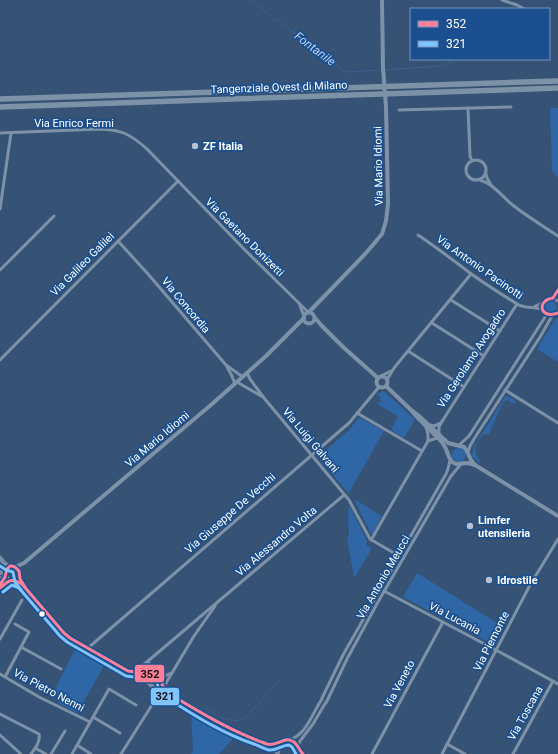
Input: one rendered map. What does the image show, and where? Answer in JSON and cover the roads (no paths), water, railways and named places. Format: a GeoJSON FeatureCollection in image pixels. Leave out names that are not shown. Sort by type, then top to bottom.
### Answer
{"type":"FeatureCollection","features":[{"type":"Feature","properties":{"kind":"highway","name":"Tangenziale Ovest di Milano"},"geometry":{"type":"LineString","coordinates":[[0,99],[558,81]]}},
{"type":"Feature","properties":{"kind":"highway","name":"Tangenziale Ovest di Milano"},"geometry":{"type":"LineString","coordinates":[[0,106],[558,88]]}},
{"type":"Feature","properties":{"kind":"main road"},"geometry":{"type":"LineString","coordinates":[[0,558],[4,563],[6,573]]}},
{"type":"Feature","properties":{"kind":"main road"},"geometry":{"type":"LineString","coordinates":[[6,573],[17,568],[18,576],[22,584],[66,636],[133,674],[145,679],[151,686],[160,687],[172,696],[238,733],[271,745],[278,753]]}},
{"type":"Feature","properties":{"kind":"main road"},"geometry":{"type":"LineString","coordinates":[[6,573],[18,576]]}},
{"type":"Feature","properties":{"kind":"main road"},"geometry":{"type":"LineString","coordinates":[[128,671],[156,675],[163,680],[160,687]]}},
{"type":"Feature","properties":{"kind":"main road"},"geometry":{"type":"LineString","coordinates":[[150,683],[151,677],[156,675]]}},
{"type":"Feature","properties":{"kind":"main road"},"geometry":{"type":"LineString","coordinates":[[271,745],[280,743],[283,740],[289,740],[294,742],[303,754]]}},
{"type":"Feature","properties":{"kind":"main road"},"geometry":{"type":"LineString","coordinates":[[278,753],[278,746],[280,743]]}},
{"type":"Feature","properties":{"kind":"main road"},"geometry":{"type":"LineString","coordinates":[[297,754],[298,748]]}},
{"type":"Feature","properties":{"kind":"street","name":"Via Mario Idiomi"},"geometry":{"type":"LineString","coordinates":[[6,573],[24,563],[243,377],[316,306],[382,234],[386,221],[388,204],[382,0]]}},
{"type":"Feature","properties":{"kind":"street"},"geometry":{"type":"LineString","coordinates":[[502,0],[508,1],[522,8]]}},
{"type":"Feature","properties":{"kind":"street"},"geometry":{"type":"LineString","coordinates":[[517,5],[520,0]]}},
{"type":"Feature","properties":{"kind":"street"},"geometry":{"type":"LineString","coordinates":[[399,110],[511,107]]}},
{"type":"Feature","properties":{"kind":"street"},"geometry":{"type":"LineString","coordinates":[[468,108],[470,156],[472,161]]}},
{"type":"Feature","properties":{"kind":"street","name":"Via Enrico Fermi"},"geometry":{"type":"LineString","coordinates":[[0,133],[100,129],[122,132],[131,136],[142,144],[178,181]]}},
{"type":"Feature","properties":{"kind":"street"},"geometry":{"type":"LineString","coordinates":[[0,209],[11,132]]}},
{"type":"Feature","properties":{"kind":"street"},"geometry":{"type":"LineString","coordinates":[[492,186],[487,178],[484,164],[478,160],[468,163],[466,168],[467,176],[472,180],[480,180],[492,186],[515,207],[558,236]]}},
{"type":"Feature","properties":{"kind":"street"},"geometry":{"type":"LineString","coordinates":[[480,180],[486,173]]}},
{"type":"Feature","properties":{"kind":"street","name":"Via Galileo Galilei"},"geometry":{"type":"LineString","coordinates":[[1,357],[178,181]]}},
{"type":"Feature","properties":{"kind":"street","name":"Via Gaetano Donizetti"},"geometry":{"type":"LineString","coordinates":[[178,181],[300,305],[306,316]]}},
{"type":"Feature","properties":{"kind":"street"},"geometry":{"type":"LineString","coordinates":[[0,270],[54,216]]}},
{"type":"Feature","properties":{"kind":"street","name":"Via Antonio Pacinotti"},"geometry":{"type":"LineString","coordinates":[[418,235],[442,251],[471,274],[517,304],[527,308],[534,307],[543,303],[547,299],[553,298]]}},
{"type":"Feature","properties":{"kind":"street","name":"Via Concordia"},"geometry":{"type":"LineString","coordinates":[[118,242],[148,274],[226,365],[243,377]]}},
{"type":"Feature","properties":{"kind":"street"},"geometry":{"type":"LineString","coordinates":[[394,368],[387,374],[379,377],[376,384],[379,387],[382,388],[387,384],[388,378],[394,368],[471,274]]}},
{"type":"Feature","properties":{"kind":"street"},"geometry":{"type":"LineString","coordinates":[[558,290],[553,298],[558,301]]}},
{"type":"Feature","properties":{"kind":"street"},"geometry":{"type":"LineString","coordinates":[[451,300],[500,331]]}},
{"type":"Feature","properties":{"kind":"street"},"geometry":{"type":"LineString","coordinates":[[543,303],[543,310],[552,316]]}},
{"type":"Feature","properties":{"kind":"street","name":"Via Gerolamo Avogadro"},"geometry":{"type":"LineString","coordinates":[[438,436],[441,422],[517,304]]}},
{"type":"Feature","properties":{"kind":"street"},"geometry":{"type":"LineString","coordinates":[[312,323],[314,321],[316,306]]}},
{"type":"Feature","properties":{"kind":"street","name":"Via Antonio Pacinotti"},"geometry":{"type":"LineString","coordinates":[[534,307],[543,310]]}},
{"type":"Feature","properties":{"kind":"street"},"geometry":{"type":"LineString","coordinates":[[321,325],[312,323],[309,324],[306,316],[312,313],[321,325],[379,377],[386,378],[387,384],[424,425],[448,443],[464,447],[475,465]]}},
{"type":"Feature","properties":{"kind":"street"},"geometry":{"type":"LineString","coordinates":[[461,464],[466,460],[470,446],[474,439],[552,316],[558,313]]}},
{"type":"Feature","properties":{"kind":"street"},"geometry":{"type":"LineString","coordinates":[[448,454],[450,449],[469,436],[547,314]]}},
{"type":"Feature","properties":{"kind":"street"},"geometry":{"type":"LineString","coordinates":[[432,323],[484,356]]}},
{"type":"Feature","properties":{"kind":"street"},"geometry":{"type":"LineString","coordinates":[[408,351],[464,387]]}},
{"type":"Feature","properties":{"kind":"street"},"geometry":{"type":"LineString","coordinates":[[226,365],[236,383]]}},
{"type":"Feature","properties":{"kind":"street","name":"Via Luigi Galvani"},"geometry":{"type":"LineString","coordinates":[[247,373],[264,398],[349,500],[371,540]]}},
{"type":"Feature","properties":{"kind":"street","name":"Via Luigi Galvani"},"geometry":{"type":"LineString","coordinates":[[236,383],[264,398]]}},
{"type":"Feature","properties":{"kind":"street","name":"Via Giuseppe De Vecchi"},"geometry":{"type":"LineString","coordinates":[[88,648],[349,424],[379,387]]}},
{"type":"Feature","properties":{"kind":"street"},"geometry":{"type":"LineString","coordinates":[[505,390],[558,423]]}},
{"type":"Feature","properties":{"kind":"street"},"geometry":{"type":"LineString","coordinates":[[410,409],[430,425],[445,447],[452,462],[456,464],[468,463],[475,465],[558,516]]}},
{"type":"Feature","properties":{"kind":"street"},"geometry":{"type":"LineString","coordinates":[[357,413],[422,451]]}},
{"type":"Feature","properties":{"kind":"street","name":"Via Gerolamo Avogadro"},"geometry":{"type":"LineString","coordinates":[[430,425],[437,425],[441,422]]}},
{"type":"Feature","properties":{"kind":"street"},"geometry":{"type":"LineString","coordinates":[[399,556],[371,540],[428,441],[428,434],[424,425]]}},
{"type":"Feature","properties":{"kind":"street"},"geometry":{"type":"LineString","coordinates":[[428,441],[438,436]]}},
{"type":"Feature","properties":{"kind":"street","name":"Via Antonio Meucci"},"geometry":{"type":"LineString","coordinates":[[289,740],[297,737],[308,724],[343,655],[446,474],[450,460]]}},
{"type":"Feature","properties":{"kind":"street","name":"Via Antonio Meucci"},"geometry":{"type":"LineString","coordinates":[[298,748],[300,741],[314,724],[326,703],[347,659],[384,591],[451,476],[461,464]]}},
{"type":"Feature","properties":{"kind":"street","name":"Via Alessandro Volta"},"geometry":{"type":"LineString","coordinates":[[135,672],[344,495]]}},
{"type":"Feature","properties":{"kind":"street","name":"Via Piemonte"},"geometry":{"type":"LineString","coordinates":[[442,754],[530,585],[558,539]]}},
{"type":"Feature","properties":{"kind":"street","name":"Via Mario Idiomi"},"geometry":{"type":"LineString","coordinates":[[18,576],[24,563]]}},
{"type":"Feature","properties":{"kind":"street"},"geometry":{"type":"LineString","coordinates":[[0,585],[6,573]]}},
{"type":"Feature","properties":{"kind":"street"},"geometry":{"type":"LineString","coordinates":[[0,588],[6,573]]}},
{"type":"Feature","properties":{"kind":"street","name":"Via Lucania"},"geometry":{"type":"LineString","coordinates":[[384,591],[558,684]]}},
{"type":"Feature","properties":{"kind":"street"},"geometry":{"type":"LineString","coordinates":[[0,639],[22,600]]}},
{"type":"Feature","properties":{"kind":"street","name":"Via Alessandro Volta"},"geometry":{"type":"LineString","coordinates":[[121,754],[157,697],[160,687],[166,683],[194,636],[218,601]]}},
{"type":"Feature","properties":{"kind":"street","name":"Via Veneto"},"geometry":{"type":"LineString","coordinates":[[372,754],[443,622]]}},
{"type":"Feature","properties":{"kind":"street"},"geometry":{"type":"LineString","coordinates":[[5,677],[29,632],[15,624]]}},
{"type":"Feature","properties":{"kind":"street"},"geometry":{"type":"LineString","coordinates":[[21,646],[61,669]]}},
{"type":"Feature","properties":{"kind":"street"},"geometry":{"type":"LineString","coordinates":[[152,659],[147,667],[149,672],[164,676],[172,674]]}},
{"type":"Feature","properties":{"kind":"street","name":"Via Pietro Nenni"},"geometry":{"type":"LineString","coordinates":[[0,674],[39,697],[90,722]]}},
{"type":"Feature","properties":{"kind":"street","name":"Via Toscana"},"geometry":{"type":"LineString","coordinates":[[513,754],[553,681]]}},
{"type":"Feature","properties":{"kind":"street"},"geometry":{"type":"LineString","coordinates":[[157,697],[157,692],[160,687]]}},
{"type":"Feature","properties":{"kind":"street"},"geometry":{"type":"LineString","coordinates":[[72,754],[109,689],[136,705]]}},
{"type":"Feature","properties":{"kind":"street"},"geometry":{"type":"LineString","coordinates":[[322,698],[326,703]]}},
{"type":"Feature","properties":{"kind":"street"},"geometry":{"type":"LineString","coordinates":[[0,714],[39,734],[40,738],[30,754]]}},
{"type":"Feature","properties":{"kind":"street"},"geometry":{"type":"LineString","coordinates":[[93,717],[120,733]]}},
{"type":"Feature","properties":{"kind":"street"},"geometry":{"type":"LineString","coordinates":[[51,754],[65,730]]}},
{"type":"Feature","properties":{"kind":"street"},"geometry":{"type":"LineString","coordinates":[[0,735],[21,754]]}},
{"type":"Feature","properties":{"kind":"street"},"geometry":{"type":"LineString","coordinates":[[447,744],[466,754]]}},
{"type":"Feature","properties":{"kind":"street"},"geometry":{"type":"LineString","coordinates":[[77,746],[91,754]]}},
{"type":"Feature","properties":{"kind":"street"},"geometry":{"type":"LineString","coordinates":[[35,748],[46,754]]}},
{"type":"Feature","properties":{"kind":"waterway"},"geometry":{"type":"LineString","coordinates":[[251,0],[271,16]]}},
{"type":"Feature","properties":{"kind":"waterway","name":"Fontanile"},"geometry":{"type":"LineString","coordinates":[[274,18],[332,60],[344,71],[381,70]]}},
{"type":"Feature","properties":{"kind":"waterway","name":"Fontanile"},"geometry":{"type":"LineString","coordinates":[[384,70],[443,66],[452,60]]}},
{"type":"Feature","properties":{"kind":"waterway"},"geometry":{"type":"LineString","coordinates":[[205,708],[229,720],[240,720],[245,718],[280,680]]}},
{"type":"Feature","properties":{"kind":"place","name":"ZF Italia"},"geometry":{"type":"Point","coordinates":[195,146]}},
{"type":"Feature","properties":{"kind":"place","name":"Limfer utensileria"},"geometry":{"type":"Point","coordinates":[470,526]}},
{"type":"Feature","properties":{"kind":"place","name":"Idrostile"},"geometry":{"type":"Point","coordinates":[489,580]}}]}
